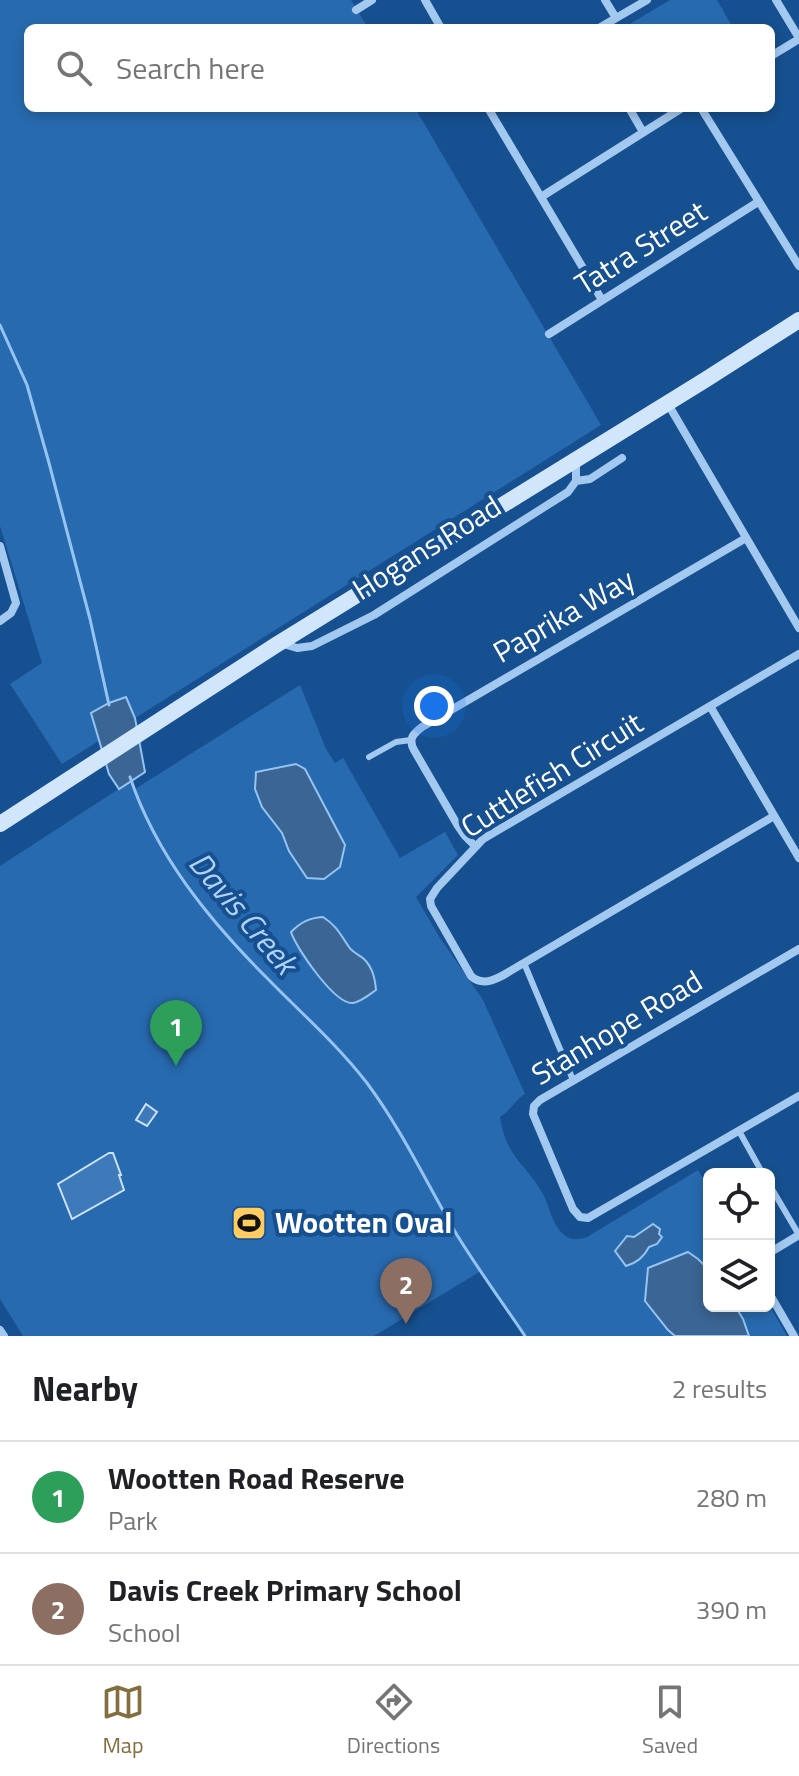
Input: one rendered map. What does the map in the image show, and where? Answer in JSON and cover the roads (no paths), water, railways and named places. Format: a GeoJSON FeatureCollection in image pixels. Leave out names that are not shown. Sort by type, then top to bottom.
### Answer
{"type":"FeatureCollection","features":[{"type":"Feature","properties":{"kind":"street"},"geometry":{"type":"LineString","coordinates":[[356,10],[372,0]]}},
{"type":"Feature","properties":{"kind":"street"},"geometry":{"type":"LineString","coordinates":[[425,0],[439,24]]}},
{"type":"Feature","properties":{"kind":"street"},"geometry":{"type":"LineString","coordinates":[[605,0],[616,18]]}},
{"type":"Feature","properties":{"kind":"street"},"geometry":{"type":"LineString","coordinates":[[606,24],[647,0]]}},
{"type":"Feature","properties":{"kind":"street"},"geometry":{"type":"LineString","coordinates":[[775,54],[799,39],[776,0]]}},
{"type":"Feature","properties":{"kind":"street"},"geometry":{"type":"LineString","coordinates":[[490,112],[602,300]]}},
{"type":"Feature","properties":{"kind":"street"},"geometry":{"type":"LineString","coordinates":[[631,112],[643,132]]}},
{"type":"Feature","properties":{"kind":"street"},"geometry":{"type":"LineString","coordinates":[[541,197],[676,112]]}},
{"type":"Feature","properties":{"kind":"street"},"geometry":{"type":"LineString","coordinates":[[703,112],[799,266]]}},
{"type":"Feature","properties":{"kind":"street","name":"Tatra Street"},"geometry":{"type":"LineString","coordinates":[[549,334],[758,202]]}},
{"type":"Feature","properties":{"kind":"street","name":"Hogans Road"},"geometry":{"type":"LineString","coordinates":[[0,824],[279,643],[799,320]]}},
{"type":"Feature","properties":{"kind":"street"},"geometry":{"type":"LineString","coordinates":[[667,403],[799,628]]}},
{"type":"Feature","properties":{"kind":"street","name":"Hogans Road"},"geometry":{"type":"LineString","coordinates":[[279,643],[302,649],[359,623],[564,495],[576,481],[590,479],[622,458]]}},
{"type":"Feature","properties":{"kind":"street"},"geometry":{"type":"LineString","coordinates":[[576,459],[576,481]]}},
{"type":"Feature","properties":{"kind":"street","name":"Paprika Way"},"geometry":{"type":"LineString","coordinates":[[411,740],[412,735],[422,727],[746,538]]}},
{"type":"Feature","properties":{"kind":"street"},"geometry":{"type":"LineString","coordinates":[[0,546],[16,603],[11,613],[0,621]]}},
{"type":"Feature","properties":{"kind":"street","name":"Cuttlefish Circuit"},"geometry":{"type":"LineString","coordinates":[[774,816],[486,983],[477,981],[468,972],[431,906],[430,899],[437,888],[475,846],[492,834],[799,654]]}},
{"type":"Feature","properties":{"kind":"street"},"geometry":{"type":"LineString","coordinates":[[710,706],[799,858]]}},
{"type":"Feature","properties":{"kind":"street"},"geometry":{"type":"LineString","coordinates":[[411,740],[458,826],[475,846]]}},
{"type":"Feature","properties":{"kind":"street","name":"Stanhope Road"},"geometry":{"type":"LineString","coordinates":[[799,949],[537,1102],[533,1114],[573,1209],[580,1217],[588,1218],[799,1096]]}},
{"type":"Feature","properties":{"kind":"street"},"geometry":{"type":"LineString","coordinates":[[775,1249],[799,1235]]}},
{"type":"Feature","properties":{"kind":"street"},"geometry":{"type":"LineString","coordinates":[[775,1303],[794,1336]]}},
{"type":"Feature","properties":{"kind":"street"},"geometry":{"type":"LineString","coordinates":[[0,1330],[4,1336]]}},
{"type":"Feature","properties":{"kind":"lane","name":"Paprika Way"},"geometry":{"type":"LineString","coordinates":[[369,757],[396,742],[411,740]]}},
{"type":"Feature","properties":{"kind":"lane"},"geometry":{"type":"LineString","coordinates":[[524,963],[573,1080]]}},
{"type":"Feature","properties":{"kind":"lane"},"geometry":{"type":"LineString","coordinates":[[739,1131],[760,1168]]}},
{"type":"Feature","properties":{"kind":"lane"},"geometry":{"type":"LineString","coordinates":[[775,1194],[799,1235]]}},
{"type":"Feature","properties":{"kind":"waterway","name":"Davis Creek"},"geometry":{"type":"LineString","coordinates":[[0,325],[27,385],[90,619],[109,705]]}},
{"type":"Feature","properties":{"kind":"waterway","name":"Davis Creek"},"geometry":{"type":"LineString","coordinates":[[130,777],[154,833],[186,885],[224,933],[343,1055],[380,1101],[457,1235],[525,1336]]}},
{"type":"Feature","properties":{"kind":"place","name":"Wootten Road Reserve"},"geometry":{"type":"Point","coordinates":[176,1066]}},
{"type":"Feature","properties":{"kind":"place","name":"Wootten Oval"},"geometry":{"type":"Point","coordinates":[249,1223]}},
{"type":"Feature","properties":{"kind":"place","name":"Davis Creek Primary School"},"geometry":{"type":"Point","coordinates":[406,1324]}}]}
